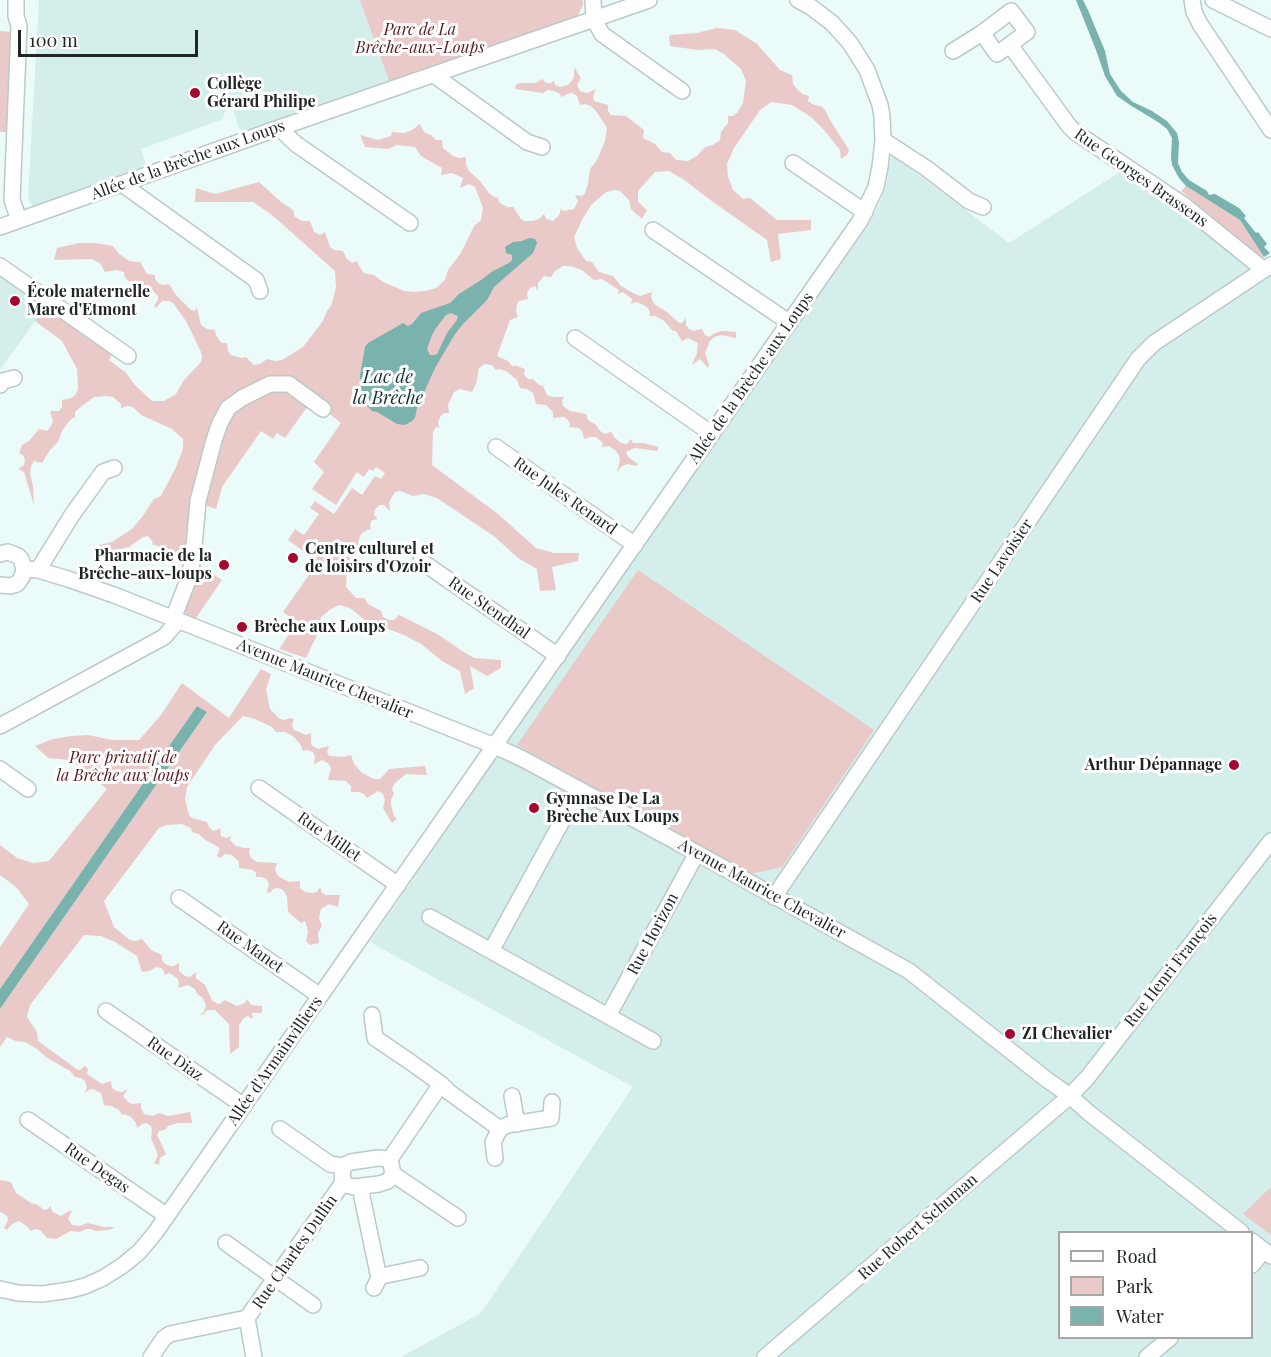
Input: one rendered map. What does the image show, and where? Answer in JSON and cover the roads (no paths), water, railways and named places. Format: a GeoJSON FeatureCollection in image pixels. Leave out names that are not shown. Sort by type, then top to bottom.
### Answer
{"type":"FeatureCollection","features":[{"type":"Feature","properties":{"kind":"street"},"geometry":{"type":"LineString","coordinates":[[16,0],[16,16],[19,26],[12,200],[19,220]]}},
{"type":"Feature","properties":{"kind":"street"},"geometry":{"type":"LineString","coordinates":[[593,0],[594,19],[602,34],[682,91]]}},
{"type":"Feature","properties":{"kind":"street","name":"Allée de la Brèche aux Loups"},"geometry":{"type":"LineString","coordinates":[[0,227],[649,0]]}},
{"type":"Feature","properties":{"kind":"street","name":"Allée de la Brèche aux Loups"},"geometry":{"type":"LineString","coordinates":[[495,746],[852,233],[865,212],[876,187],[883,141],[882,116],[874,87],[861,59],[850,43],[832,23],[798,0]]}},
{"type":"Feature","properties":{"kind":"street"},"geometry":{"type":"LineString","coordinates":[[1192,0],[1194,12],[1200,24],[1271,130]]}},
{"type":"Feature","properties":{"kind":"street"},"geometry":{"type":"LineString","coordinates":[[1213,0],[1271,29]]}},
{"type":"Feature","properties":{"kind":"street"},"geometry":{"type":"LineString","coordinates":[[953,51],[1011,11],[1027,32],[997,54],[982,33]]}},
{"type":"Feature","properties":{"kind":"street","name":"Rue Georges Brassens"},"geometry":{"type":"LineString","coordinates":[[1010,45],[1075,132],[1185,206],[1267,267]]}},
{"type":"Feature","properties":{"kind":"street"},"geometry":{"type":"LineString","coordinates":[[434,75],[527,142],[542,147]]}},
{"type":"Feature","properties":{"kind":"street"},"geometry":{"type":"LineString","coordinates":[[279,128],[296,144],[410,223]]}},
{"type":"Feature","properties":{"kind":"street"},"geometry":{"type":"LineString","coordinates":[[883,141],[926,168],[969,201],[983,207]]}},
{"type":"Feature","properties":{"kind":"street"},"geometry":{"type":"LineString","coordinates":[[793,163],[865,212]]}},
{"type":"Feature","properties":{"kind":"street"},"geometry":{"type":"LineString","coordinates":[[122,184],[256,280],[260,291]]}},
{"type":"Feature","properties":{"kind":"street"},"geometry":{"type":"LineString","coordinates":[[653,230],[790,323]]}},
{"type":"Feature","properties":{"kind":"street"},"geometry":{"type":"LineString","coordinates":[[0,267],[128,356]]}},
{"type":"Feature","properties":{"kind":"street","name":"Rue Lavoisier"},"geometry":{"type":"LineString","coordinates":[[774,897],[1138,359],[1154,343],[1267,267]]}},
{"type":"Feature","properties":{"kind":"street"},"geometry":{"type":"LineString","coordinates":[[575,338],[712,434]]}},
{"type":"Feature","properties":{"kind":"street"},"geometry":{"type":"LineString","coordinates":[[0,386],[3,381],[14,378]]}},
{"type":"Feature","properties":{"kind":"street"},"geometry":{"type":"LineString","coordinates":[[0,726],[164,637],[175,620],[189,580],[198,501],[217,432],[228,408],[270,384],[288,384],[323,409]]}},
{"type":"Feature","properties":{"kind":"street","name":"Rue Jules Renard"},"geometry":{"type":"LineString","coordinates":[[496,447],[635,545]]}},
{"type":"Feature","properties":{"kind":"street"},"geometry":{"type":"LineString","coordinates":[[0,585],[17,584],[31,569],[103,472],[114,468]]}},
{"type":"Feature","properties":{"kind":"street"},"geometry":{"type":"LineString","coordinates":[[1,551],[18,556],[31,569]]}},
{"type":"Feature","properties":{"kind":"street","name":"Rue Stendhal"},"geometry":{"type":"LineString","coordinates":[[421,561],[558,656]]}},
{"type":"Feature","properties":{"kind":"street","name":"Avenue Maurice Chevalier"},"geometry":{"type":"LineString","coordinates":[[31,569],[68,579],[495,746],[697,853],[909,971],[1238,1231]]}},
{"type":"Feature","properties":{"kind":"street","name":"Allée d'Armainvilliers"},"geometry":{"type":"LineString","coordinates":[[0,1290],[42,1294],[70,1290],[85,1286],[113,1272],[135,1256],[155,1233],[495,746]]}},
{"type":"Feature","properties":{"kind":"street"},"geometry":{"type":"LineString","coordinates":[[0,770],[28,789]]}},
{"type":"Feature","properties":{"kind":"street","name":"Rue Millet"},"geometry":{"type":"LineString","coordinates":[[260,788],[398,885]]}},
{"type":"Feature","properties":{"kind":"street"},"geometry":{"type":"LineString","coordinates":[[491,951],[579,790]]}},
{"type":"Feature","properties":{"kind":"street","name":"Rue Henri François"},"geometry":{"type":"LineString","coordinates":[[1070,1096],[1088,1077],[1271,841]]}},
{"type":"Feature","properties":{"kind":"street","name":"Rue Horizon"},"geometry":{"type":"LineString","coordinates":[[608,1016],[697,853]]}},
{"type":"Feature","properties":{"kind":"street","name":"Rue Manet"},"geometry":{"type":"LineString","coordinates":[[179,898],[320,996]]}},
{"type":"Feature","properties":{"kind":"street"},"geometry":{"type":"LineString","coordinates":[[430,917],[653,1041]]}},
{"type":"Feature","properties":{"kind":"street","name":"Rue Diaz"},"geometry":{"type":"LineString","coordinates":[[106,1011],[244,1106]]}},
{"type":"Feature","properties":{"kind":"street"},"geometry":{"type":"LineString","coordinates":[[372,1015],[375,1038],[500,1129]]}},
{"type":"Feature","properties":{"kind":"street"},"geometry":{"type":"LineString","coordinates":[[391,1167],[441,1084]]}},
{"type":"Feature","properties":{"kind":"street"},"geometry":{"type":"LineString","coordinates":[[512,1096],[517,1124]]}},
{"type":"Feature","properties":{"kind":"street","name":"Rue Robert Schuman"},"geometry":{"type":"LineString","coordinates":[[765,1357],[1070,1096]]}},
{"type":"Feature","properties":{"kind":"street"},"geometry":{"type":"LineString","coordinates":[[495,1158],[493,1142],[500,1129],[507,1125],[551,1118],[552,1102]]}},
{"type":"Feature","properties":{"kind":"street","name":"Rue Degas"},"geometry":{"type":"LineString","coordinates":[[28,1120],[166,1216]]}},
{"type":"Feature","properties":{"kind":"street"},"geometry":{"type":"LineString","coordinates":[[280,1129],[330,1164],[343,1166],[351,1162],[378,1158],[458,1218]]}},
{"type":"Feature","properties":{"kind":"street","name":"Rue Charles Dullin"},"geometry":{"type":"LineString","coordinates":[[151,1357],[164,1338],[170,1334],[248,1318],[342,1184],[343,1166]]}},
{"type":"Feature","properties":{"kind":"street","name":"Rue Charles Dullin"},"geometry":{"type":"LineString","coordinates":[[342,1184],[362,1187],[388,1181],[391,1167]]}},
{"type":"Feature","properties":{"kind":"street"},"geometry":{"type":"LineString","coordinates":[[362,1187],[376,1283],[420,1268]]}},
{"type":"Feature","properties":{"kind":"street"},"geometry":{"type":"LineString","coordinates":[[226,1242],[313,1305]]}},
{"type":"Feature","properties":{"kind":"street"},"geometry":{"type":"LineString","coordinates":[[1253,1242],[1267,1253],[1253,1264]]}},
{"type":"Feature","properties":{"kind":"street"},"geometry":{"type":"LineString","coordinates":[[248,1318],[254,1357]]}},
{"type":"Feature","properties":{"kind":"street"},"geometry":{"type":"LineString","coordinates":[[1147,1357],[1169,1339]]}},
{"type":"Feature","properties":{"kind":"water"},"geometry":{"type":"Polygon","coordinates":[[[1076,0],[1083,0],[1088,10],[1105,51],[1110,74],[1121,91],[1133,102],[1167,121],[1177,133],[1178,163],[1182,172],[1209,195],[1215,194],[1239,208],[1246,216],[1244,218],[1267,244],[1264,247],[1270,253],[1264,257],[1240,220],[1186,186],[1179,178],[1172,165],[1172,138],[1167,129],[1117,96],[1105,76],[1076,0]]]}},
{"type":"Feature","properties":{"kind":"water","name":"Lac de la Brêche"},"geometry":{"type":"Polygon","coordinates":[[[529,238],[535,239],[537,243],[533,253],[494,287],[487,300],[455,334],[435,368],[417,408],[415,418],[405,425],[397,424],[372,411],[362,396],[360,376],[365,347],[368,343],[403,323],[408,326],[412,324],[421,313],[450,303],[459,294],[509,263],[512,255],[506,253],[505,247],[513,242],[529,238]],[[451,313],[446,315],[436,328],[427,349],[430,355],[437,354],[458,316],[451,313]]]}},
{"type":"Feature","properties":{"kind":"water"},"geometry":{"type":"Polygon","coordinates":[[[197,706],[207,712],[0,1009],[0,989],[197,706]]]}},
{"type":"Feature","properties":{"kind":"place","name":"Collège Gérard Philipe"},"geometry":{"type":"Point","coordinates":[195,93]}},
{"type":"Feature","properties":{"kind":"place","name":"École maternelle Mare d'Etmont"},"geometry":{"type":"Point","coordinates":[15,301]}},
{"type":"Feature","properties":{"kind":"place","name":"Centre culturel et de loisirs d'Ozoir"},"geometry":{"type":"Point","coordinates":[293,558]}},
{"type":"Feature","properties":{"kind":"place","name":"Pharmacie de la Brêche-aux-loups"},"geometry":{"type":"Point","coordinates":[224,565]}},
{"type":"Feature","properties":{"kind":"place","name":"Brèche aux Loups"},"geometry":{"type":"Point","coordinates":[242,627]}},
{"type":"Feature","properties":{"kind":"place","name":"Arthur Dépannage"},"geometry":{"type":"Point","coordinates":[1234,765]}},
{"type":"Feature","properties":{"kind":"place","name":"Gymnase De La Brèche Aux Loups"},"geometry":{"type":"Point","coordinates":[534,808]}},
{"type":"Feature","properties":{"kind":"place","name":"ZI Chevalier"},"geometry":{"type":"Point","coordinates":[1010,1034]}},
{"type":"Feature","properties":{"kind":"park label","name":"Parc de La Brêche-aux-Loups"},"geometry":{"type":"Point","coordinates":[420,39]}},
{"type":"Feature","properties":{"kind":"park label","name":"Parc privatif de la Brêche aux loups"},"geometry":{"type":"Point","coordinates":[123,767]}}]}
